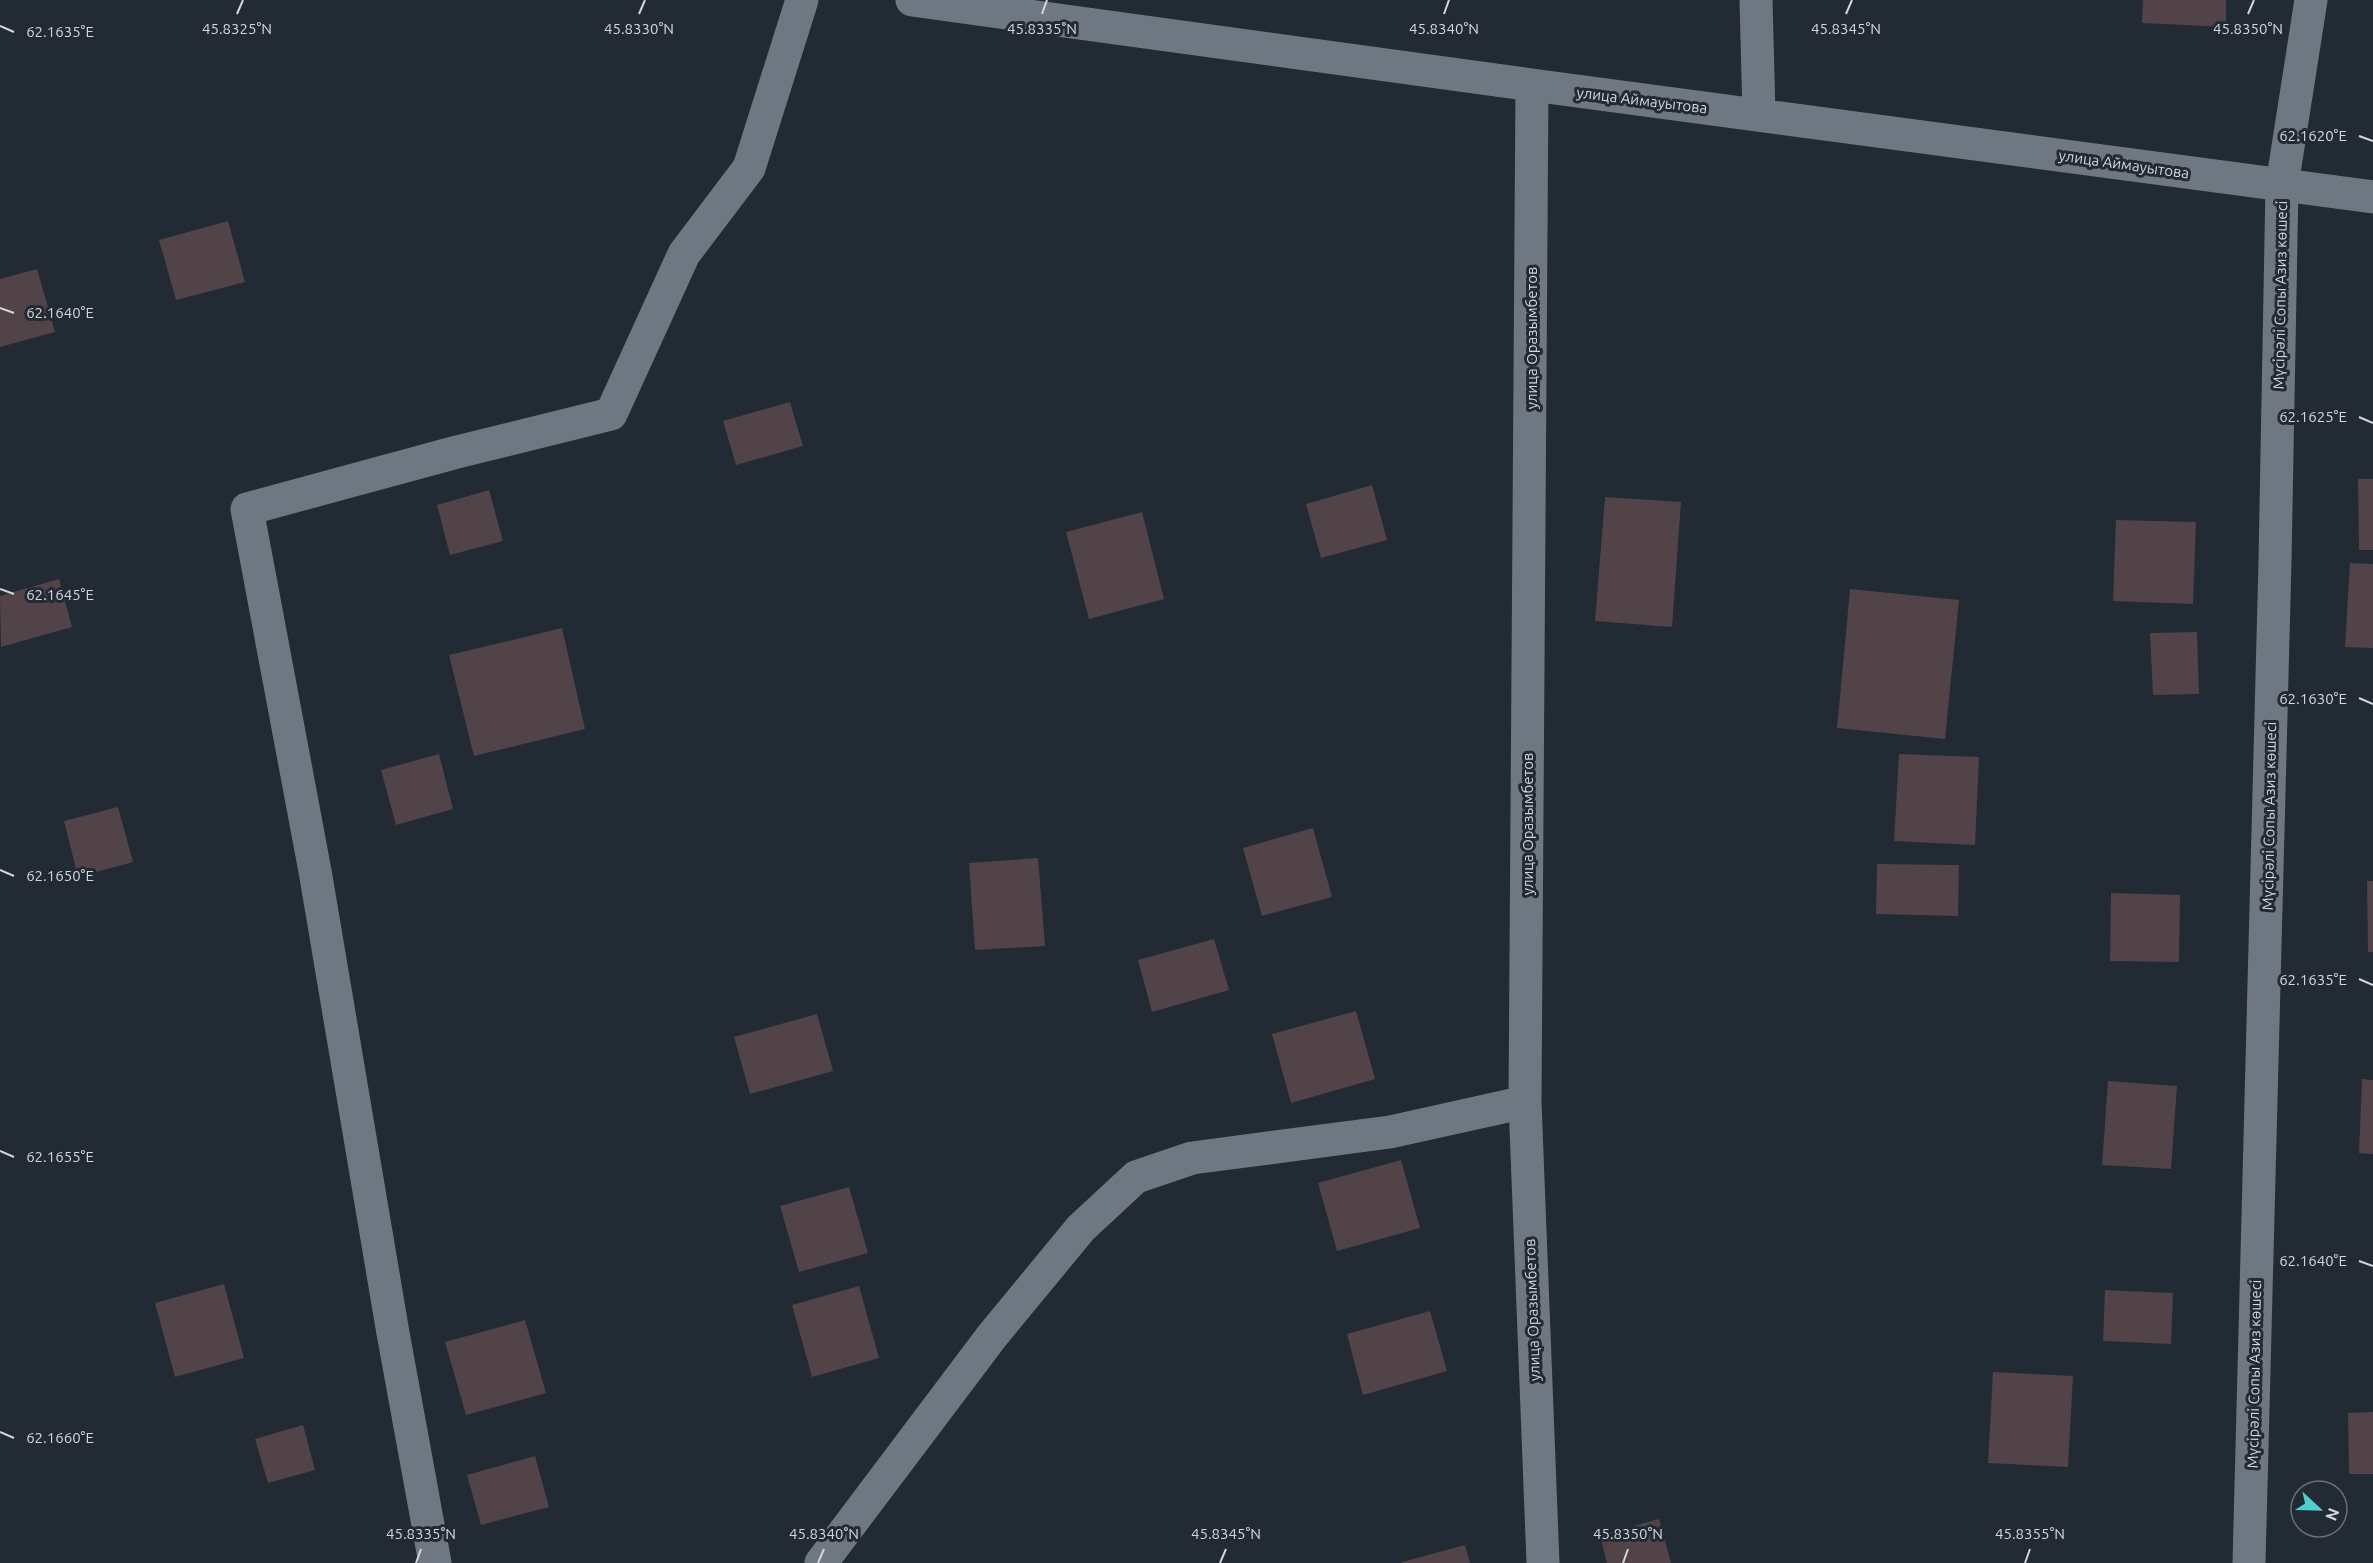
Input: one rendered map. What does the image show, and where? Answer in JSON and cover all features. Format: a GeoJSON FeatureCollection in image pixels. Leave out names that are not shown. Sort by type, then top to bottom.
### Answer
{"type":"FeatureCollection","features":[{"type":"Feature","properties":{"kind":"street"},"geometry":{"type":"LineString","coordinates":[[435,1563],[393,1333],[315,871],[247,509],[457,452],[610,414],[684,254],[749,168],[802,0]]}},
{"type":"Feature","properties":{"kind":"street","name":"улица Аймауытова"},"geometry":{"type":"LineString","coordinates":[[912,0],[2373,197]]}},
{"type":"Feature","properties":{"kind":"street"},"geometry":{"type":"LineString","coordinates":[[1756,0],[1759,115]]}},
{"type":"Feature","properties":{"kind":"street","name":"Мүсірәлі Сопы Азиз көшесі"},"geometry":{"type":"LineString","coordinates":[[2249,1563],[2276,549],[2282,185],[2311,0]]}},
{"type":"Feature","properties":{"kind":"street","name":"улица Оразымбетов"},"geometry":{"type":"LineString","coordinates":[[1532,85],[1525,1102],[1544,1563]]}},
{"type":"Feature","properties":{"kind":"street"},"geometry":{"type":"LineString","coordinates":[[821,1563],[992,1336],[1080,1228],[1136,1177],[1192,1158],[1390,1132],[1525,1102]]}},
{"type":"Feature","properties":{"kind":"building"},"geometry":{"type":"Polygon","coordinates":[[[2143,0],[2226,0],[2226,27],[2142,23],[2143,0]]]}},
{"type":"Feature","properties":{"kind":"building"},"geometry":{"type":"Polygon","coordinates":[[[228,221],[245,282],[176,300],[159,240],[228,221]]]}},
{"type":"Feature","properties":{"kind":"building"},"geometry":{"type":"Polygon","coordinates":[[[37,269],[55,332],[0,347],[0,279],[37,269]]]}},
{"type":"Feature","properties":{"kind":"building"},"geometry":{"type":"Polygon","coordinates":[[[790,402],[803,446],[736,465],[723,421],[790,402]]]}},
{"type":"Feature","properties":{"kind":"building"},"geometry":{"type":"Polygon","coordinates":[[[2358,479],[2373,479],[2373,550],[2359,550],[2358,479]]]}},
{"type":"Feature","properties":{"kind":"building"},"geometry":{"type":"Polygon","coordinates":[[[1372,485],[1387,540],[1321,558],[1306,504],[1372,485]]]}},
{"type":"Feature","properties":{"kind":"building"},"geometry":{"type":"Polygon","coordinates":[[[489,490],[503,541],[450,555],[437,505],[489,490]]]}},
{"type":"Feature","properties":{"kind":"building"},"geometry":{"type":"Polygon","coordinates":[[[1605,497],[1681,502],[1672,627],[1595,621],[1605,497]]]}},
{"type":"Feature","properties":{"kind":"building"},"geometry":{"type":"Polygon","coordinates":[[[1142,512],[1164,599],[1089,619],[1066,532],[1142,512]]]}},
{"type":"Feature","properties":{"kind":"building"},"geometry":{"type":"Polygon","coordinates":[[[2116,520],[2196,522],[2193,604],[2113,601],[2116,520]]]}},
{"type":"Feature","properties":{"kind":"building"},"geometry":{"type":"Polygon","coordinates":[[[2350,563],[2373,564],[2373,648],[2345,647],[2350,563]]]}},
{"type":"Feature","properties":{"kind":"building"},"geometry":{"type":"Polygon","coordinates":[[[59,579],[72,627],[1,647],[0,596],[59,579]]]}},
{"type":"Feature","properties":{"kind":"building"},"geometry":{"type":"Polygon","coordinates":[[[1850,589],[1959,600],[1945,739],[1837,728],[1850,589]]]}},
{"type":"Feature","properties":{"kind":"building"},"geometry":{"type":"Polygon","coordinates":[[[562,628],[585,729],[474,756],[449,655],[562,628]]]}},
{"type":"Feature","properties":{"kind":"building"},"geometry":{"type":"Polygon","coordinates":[[[2197,632],[2199,694],[2153,695],[2150,633],[2197,632]]]}},
{"type":"Feature","properties":{"kind":"building"},"geometry":{"type":"Polygon","coordinates":[[[439,754],[453,809],[396,825],[381,770],[439,754]]]}},
{"type":"Feature","properties":{"kind":"building"},"geometry":{"type":"Polygon","coordinates":[[[1899,754],[1979,757],[1975,845],[1894,841],[1899,754]]]}},
{"type":"Feature","properties":{"kind":"building"},"geometry":{"type":"Polygon","coordinates":[[[118,807],[133,862],[78,877],[64,821],[118,807]]]}},
{"type":"Feature","properties":{"kind":"building"},"geometry":{"type":"Polygon","coordinates":[[[1313,828],[1332,897],[1262,916],[1243,848],[1313,828]]]}},
{"type":"Feature","properties":{"kind":"building"},"geometry":{"type":"Polygon","coordinates":[[[1038,858],[1045,946],[975,950],[969,863],[1038,858]]]}},
{"type":"Feature","properties":{"kind":"building"},"geometry":{"type":"Polygon","coordinates":[[[1877,864],[1959,865],[1958,916],[1876,914],[1877,864]]]}},
{"type":"Feature","properties":{"kind":"building"},"geometry":{"type":"Polygon","coordinates":[[[2367,881],[2373,881],[2373,952],[2368,952],[2367,881]]]}},
{"type":"Feature","properties":{"kind":"building"},"geometry":{"type":"Polygon","coordinates":[[[2111,893],[2180,895],[2179,962],[2110,961],[2111,893]]]}},
{"type":"Feature","properties":{"kind":"building"},"geometry":{"type":"Polygon","coordinates":[[[1214,939],[1229,990],[1152,1012],[1138,960],[1214,939]]]}},
{"type":"Feature","properties":{"kind":"building"},"geometry":{"type":"Polygon","coordinates":[[[1356,1011],[1375,1079],[1291,1103],[1272,1034],[1356,1011]]]}},
{"type":"Feature","properties":{"kind":"building"},"geometry":{"type":"Polygon","coordinates":[[[817,1014],[833,1071],[750,1094],[734,1037],[817,1014]]]}},
{"type":"Feature","properties":{"kind":"building"},"geometry":{"type":"Polygon","coordinates":[[[2362,1079],[2373,1080],[2373,1154],[2359,1153],[2362,1079]]]}},
{"type":"Feature","properties":{"kind":"building"},"geometry":{"type":"Polygon","coordinates":[[[2108,1081],[2177,1086],[2171,1169],[2102,1165],[2108,1081]]]}},
{"type":"Feature","properties":{"kind":"building"},"geometry":{"type":"Polygon","coordinates":[[[1401,1160],[1420,1228],[1337,1251],[1318,1183],[1401,1160]]]}},
{"type":"Feature","properties":{"kind":"building"},"geometry":{"type":"Polygon","coordinates":[[[849,1187],[868,1253],[799,1272],[780,1206],[849,1187]]]}},
{"type":"Feature","properties":{"kind":"building"},"geometry":{"type":"Polygon","coordinates":[[[224,1284],[244,1358],[175,1377],[155,1303],[224,1284]]]}},
{"type":"Feature","properties":{"kind":"building"},"geometry":{"type":"Polygon","coordinates":[[[859,1286],[879,1358],[812,1377],[792,1305],[859,1286]]]}},
{"type":"Feature","properties":{"kind":"building"},"geometry":{"type":"Polygon","coordinates":[[[2105,1290],[2173,1293],[2171,1344],[2103,1341],[2105,1290]]]}},
{"type":"Feature","properties":{"kind":"building"},"geometry":{"type":"Polygon","coordinates":[[[1430,1311],[1447,1371],[1363,1395],[1347,1334],[1430,1311]]]}},
{"type":"Feature","properties":{"kind":"building"},"geometry":{"type":"Polygon","coordinates":[[[525,1320],[546,1393],[466,1415],[445,1342],[525,1320]]]}},
{"type":"Feature","properties":{"kind":"building"},"geometry":{"type":"Polygon","coordinates":[[[1993,1372],[2073,1376],[2068,1467],[1988,1463],[1993,1372]]]}},
{"type":"Feature","properties":{"kind":"building"},"geometry":{"type":"Polygon","coordinates":[[[2373,1412],[2373,1474],[2349,1474],[2348,1413],[2373,1412]]]}},
{"type":"Feature","properties":{"kind":"building"},"geometry":{"type":"Polygon","coordinates":[[[303,1425],[315,1470],[268,1483],[255,1439],[303,1425]]]}},
{"type":"Feature","properties":{"kind":"building"},"geometry":{"type":"Polygon","coordinates":[[[535,1456],[549,1507],[481,1525],[467,1475],[535,1456]]]}},
{"type":"Feature","properties":{"kind":"building"},"geometry":{"type":"Polygon","coordinates":[[[1659,1519],[1671,1563],[1607,1563],[1600,1535],[1659,1519]]]}},
{"type":"Feature","properties":{"kind":"building"},"geometry":{"type":"Polygon","coordinates":[[[1465,1545],[1470,1563],[1402,1563],[1402,1562],[1465,1545]]]}}]}
